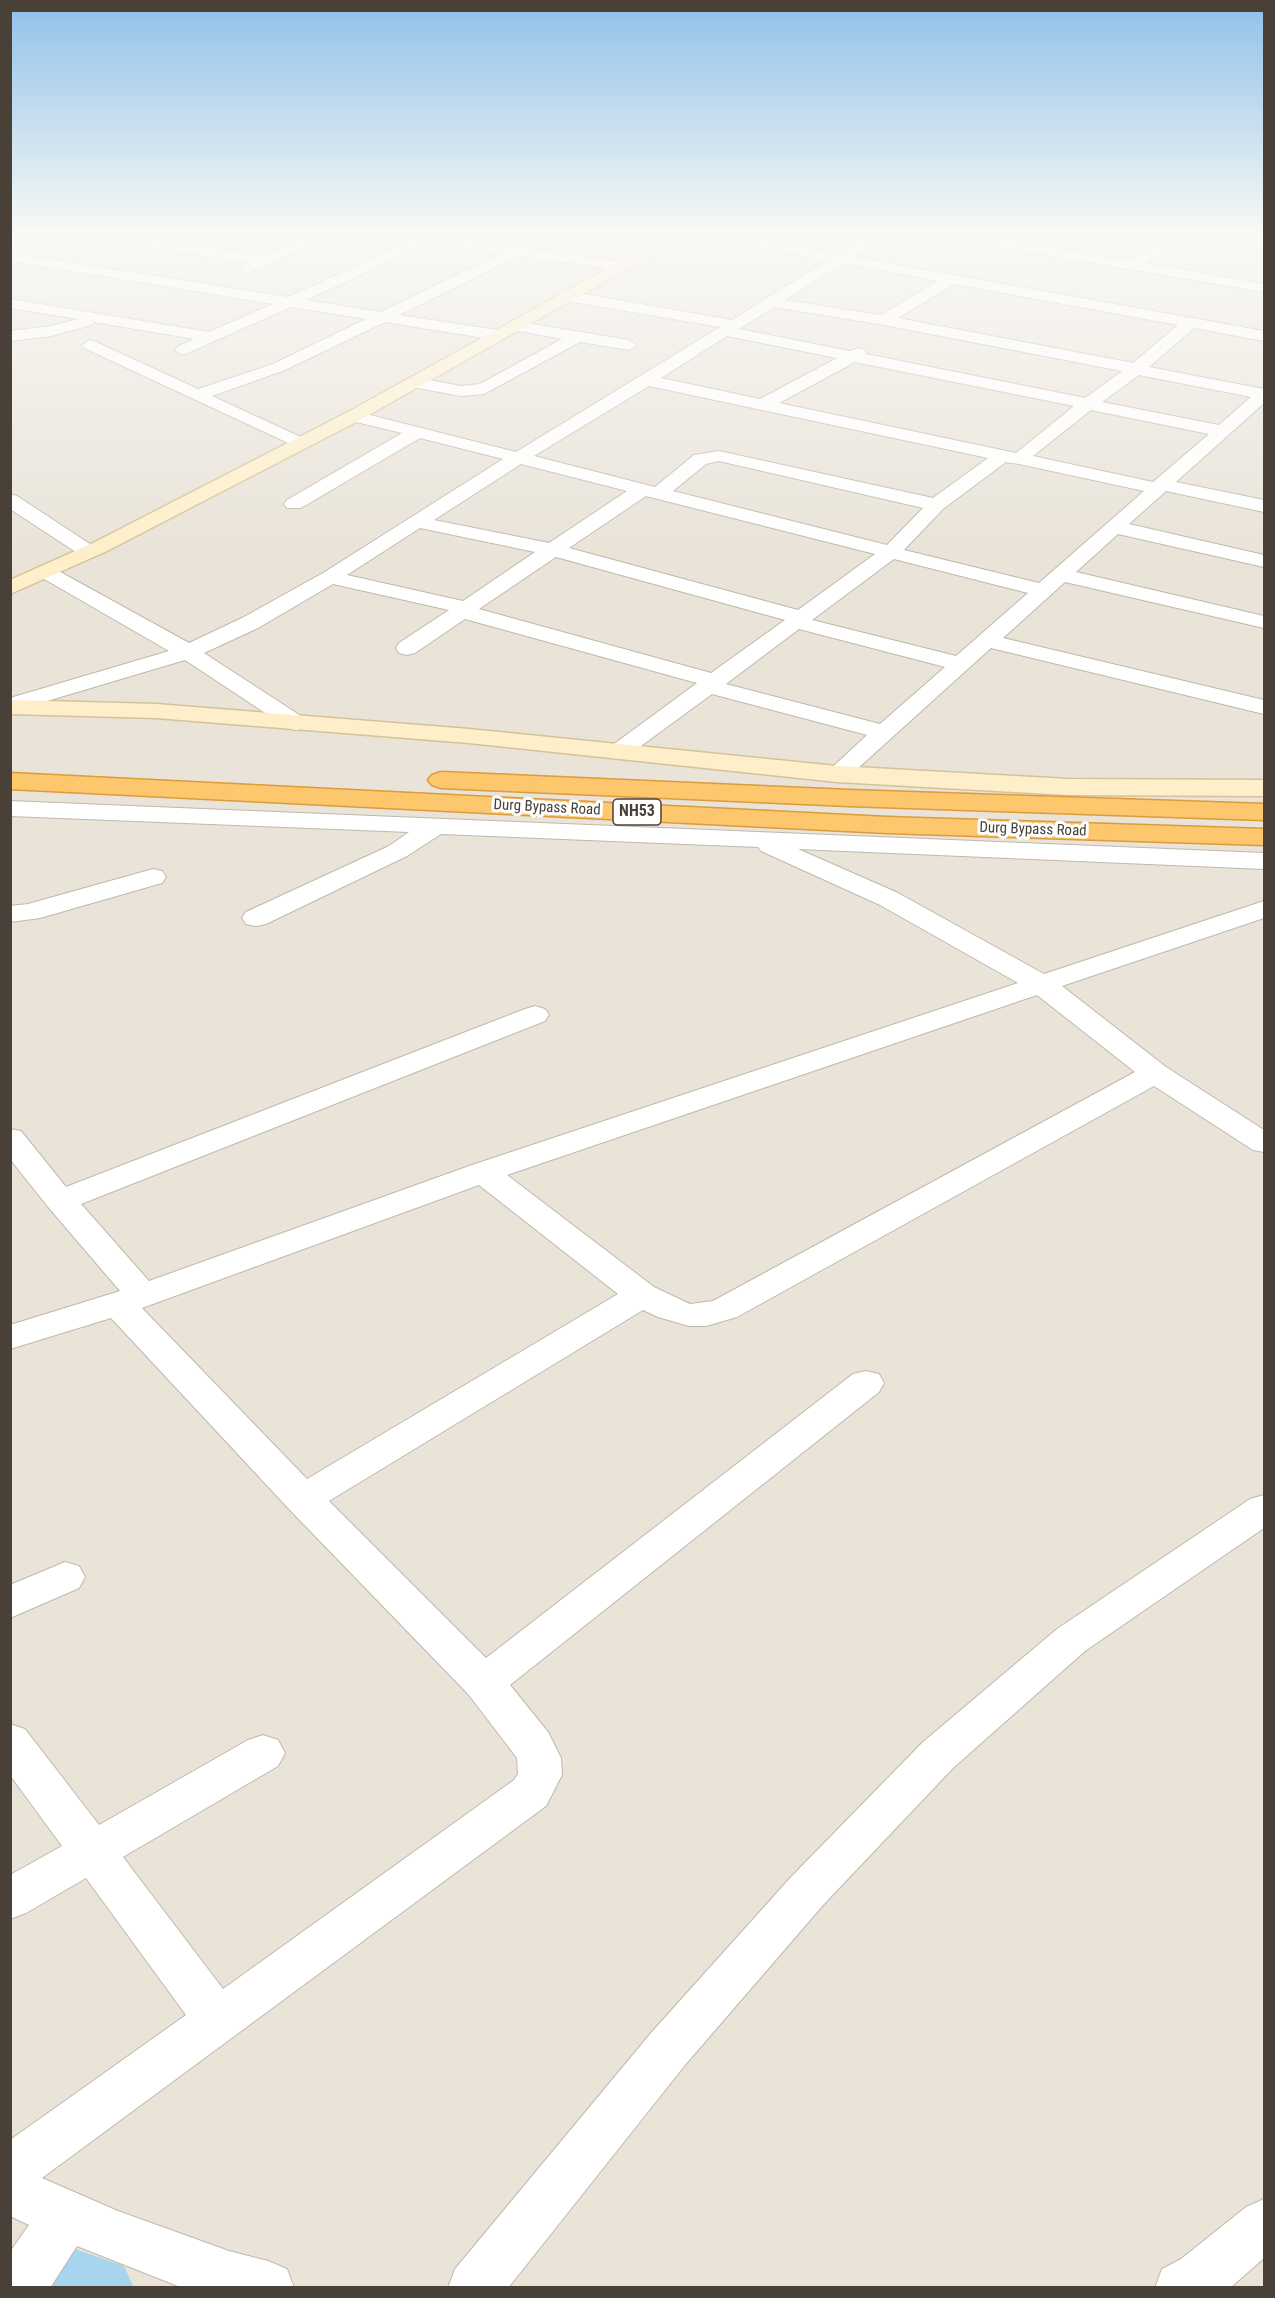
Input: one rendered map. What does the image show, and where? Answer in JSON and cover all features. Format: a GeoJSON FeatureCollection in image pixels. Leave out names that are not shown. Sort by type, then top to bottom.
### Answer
{"type":"FeatureCollection","features":[{"type":"Feature","properties":{"kind":"highway","name":"Durg Bypass Road"},"geometry":{"type":"LineString","coordinates":[[10,759],[849,798],[1264,812]]}},
{"type":"Feature","properties":{"kind":"highway","name":"Durg Bypass Road"},"geometry":{"type":"LineString","coordinates":[[10,781],[887,825],[1264,837]]}},
{"type":"Feature","properties":{"kind":"street"},"geometry":{"type":"LineString","coordinates":[[183,350],[201,341]]}},
{"type":"Feature","properties":{"kind":"street"},"geometry":{"type":"LineString","coordinates":[[197,395],[279,368],[333,341]]}},
{"type":"Feature","properties":{"kind":"street"},"geometry":{"type":"LineString","coordinates":[[10,588],[89,552],[354,416],[486,341]]}},
{"type":"Feature","properties":{"kind":"street"},"geometry":{"type":"LineString","coordinates":[[413,382],[461,391],[484,389],[569,341]]}},
{"type":"Feature","properties":{"kind":"street"},"geometry":{"type":"LineString","coordinates":[[608,341],[629,345]]}},
{"type":"Feature","properties":{"kind":"street"},"geometry":{"type":"LineString","coordinates":[[14,700],[188,652],[250,623],[330,577],[709,341]]}},
{"type":"Feature","properties":{"kind":"street"},"geometry":{"type":"LineString","coordinates":[[788,341],[1222,431]]}},
{"type":"Feature","properties":{"kind":"street"},"geometry":{"type":"LineString","coordinates":[[991,341],[1264,394]]}},
{"type":"Feature","properties":{"kind":"street"},"geometry":{"type":"LineString","coordinates":[[618,752],[891,552],[936,505],[1010,458],[1088,404],[1135,370],[1169,341]]}},
{"type":"Feature","properties":{"kind":"street"},"geometry":{"type":"LineString","coordinates":[[90,345],[299,443]]}},
{"type":"Feature","properties":{"kind":"street"},"geometry":{"type":"LineString","coordinates":[[762,405],[871,346]]}},
{"type":"Feature","properties":{"kind":"street"},"geometry":{"type":"LineString","coordinates":[[646,380],[1010,458],[1264,506]]}},
{"type":"Feature","properties":{"kind":"street"},"geometry":{"type":"LineString","coordinates":[[837,774],[1264,394]]}},
{"type":"Feature","properties":{"kind":"street"},"geometry":{"type":"LineString","coordinates":[[354,416],[1044,591]]}},
{"type":"Feature","properties":{"kind":"street"},"geometry":{"type":"LineString","coordinates":[[294,504],[417,432]]}},
{"type":"Feature","properties":{"kind":"street"},"geometry":{"type":"LineString","coordinates":[[407,648],[553,550],[700,459],[719,456],[936,505]]}},
{"type":"Feature","properties":{"kind":"street"},"geometry":{"type":"LineString","coordinates":[[10,500],[89,552]]}},
{"type":"Feature","properties":{"kind":"street"},"geometry":{"type":"LineString","coordinates":[[417,522],[553,550],[961,664]]}},
{"type":"Feature","properties":{"kind":"street"},"geometry":{"type":"LineString","coordinates":[[1114,527],[1264,561]]}},
{"type":"Feature","properties":{"kind":"street"},"geometry":{"type":"LineString","coordinates":[[46,572],[188,652],[296,723]]}},
{"type":"Feature","properties":{"kind":"street"},"geometry":{"type":"LineString","coordinates":[[1062,575],[1264,622]]}},
{"type":"Feature","properties":{"kind":"street"},"geometry":{"type":"LineString","coordinates":[[330,577],[464,609],[884,732]]}},
{"type":"Feature","properties":{"kind":"street"},"geometry":{"type":"LineString","coordinates":[[988,641],[1264,707]]}},
{"type":"Feature","properties":{"kind":"street"},"geometry":{"type":"LineString","coordinates":[[14,700],[468,736],[837,774],[1068,787],[1264,788]]}},
{"type":"Feature","properties":{"kind":"street"},"geometry":{"type":"LineString","coordinates":[[10,808],[1264,861]]}},
{"type":"Feature","properties":{"kind":"street"},"geometry":{"type":"LineString","coordinates":[[256,918],[398,851],[437,825]]}},
{"type":"Feature","properties":{"kind":"street"},"geometry":{"type":"LineString","coordinates":[[753,838],[889,899],[1041,984],[1155,1073],[1264,1143]]}},
{"type":"Feature","properties":{"kind":"street"},"geometry":{"type":"LineString","coordinates":[[10,914],[30,912],[153,877]]}},
{"type":"Feature","properties":{"kind":"street"},"geometry":{"type":"LineString","coordinates":[[10,1337],[130,1300],[483,1172],[1264,909]]}},
{"type":"Feature","properties":{"kind":"street"},"geometry":{"type":"LineString","coordinates":[[60,1201],[535,1015]]}},
{"type":"Feature","properties":{"kind":"street"},"geometry":{"type":"LineString","coordinates":[[483,1172],[642,1295],[670,1309],[690,1315],[706,1314],[725,1309],[1155,1073]]}},
{"type":"Feature","properties":{"kind":"street"},"geometry":{"type":"LineString","coordinates":[[10,1138],[60,1201],[130,1300],[303,1499],[484,1683],[533,1744],[539,1758],[540,1775],[530,1793],[10,2171]]}},
{"type":"Feature","properties":{"kind":"street"},"geometry":{"type":"LineString","coordinates":[[303,1499],[642,1295]]}},
{"type":"Feature","properties":{"kind":"street"},"geometry":{"type":"LineString","coordinates":[[484,1683],[866,1383]]}},
{"type":"Feature","properties":{"kind":"street"},"geometry":{"type":"LineString","coordinates":[[474,2288],[668,2049],[808,1890],[938,1755],[1071,1640],[1264,1509]]}},
{"type":"Feature","properties":{"kind":"street"},"geometry":{"type":"LineString","coordinates":[[10,1603],[65,1577]]}},
{"type":"Feature","properties":{"kind":"street"},"geometry":{"type":"LineString","coordinates":[[10,1741],[218,2020]]}},
{"type":"Feature","properties":{"kind":"street"},"geometry":{"type":"LineString","coordinates":[[10,1899],[263,1753]]}},
{"type":"Feature","properties":{"kind":"street"},"geometry":{"type":"LineString","coordinates":[[10,2190],[113,2235],[218,2274],[268,2288]]}},
{"type":"Feature","properties":{"kind":"street"},"geometry":{"type":"LineString","coordinates":[[14,2288],[30,2270],[67,2215]]}},
{"type":"Feature","properties":{"kind":"street"},"geometry":{"type":"LineString","coordinates":[[1182,2288],[1200,2278],[1264,2225]]}},
{"type":"Feature","properties":{"kind":"shaded area"},"geometry":{"type":"Polygon","coordinates":[[[11,341],[1264,341],[1264,2287],[11,2287],[11,341]]]}},
{"type":"Feature","properties":{"kind":"waterway"},"geometry":{"type":"LineString","coordinates":[[58,2275],[102,2288]]}}]}
